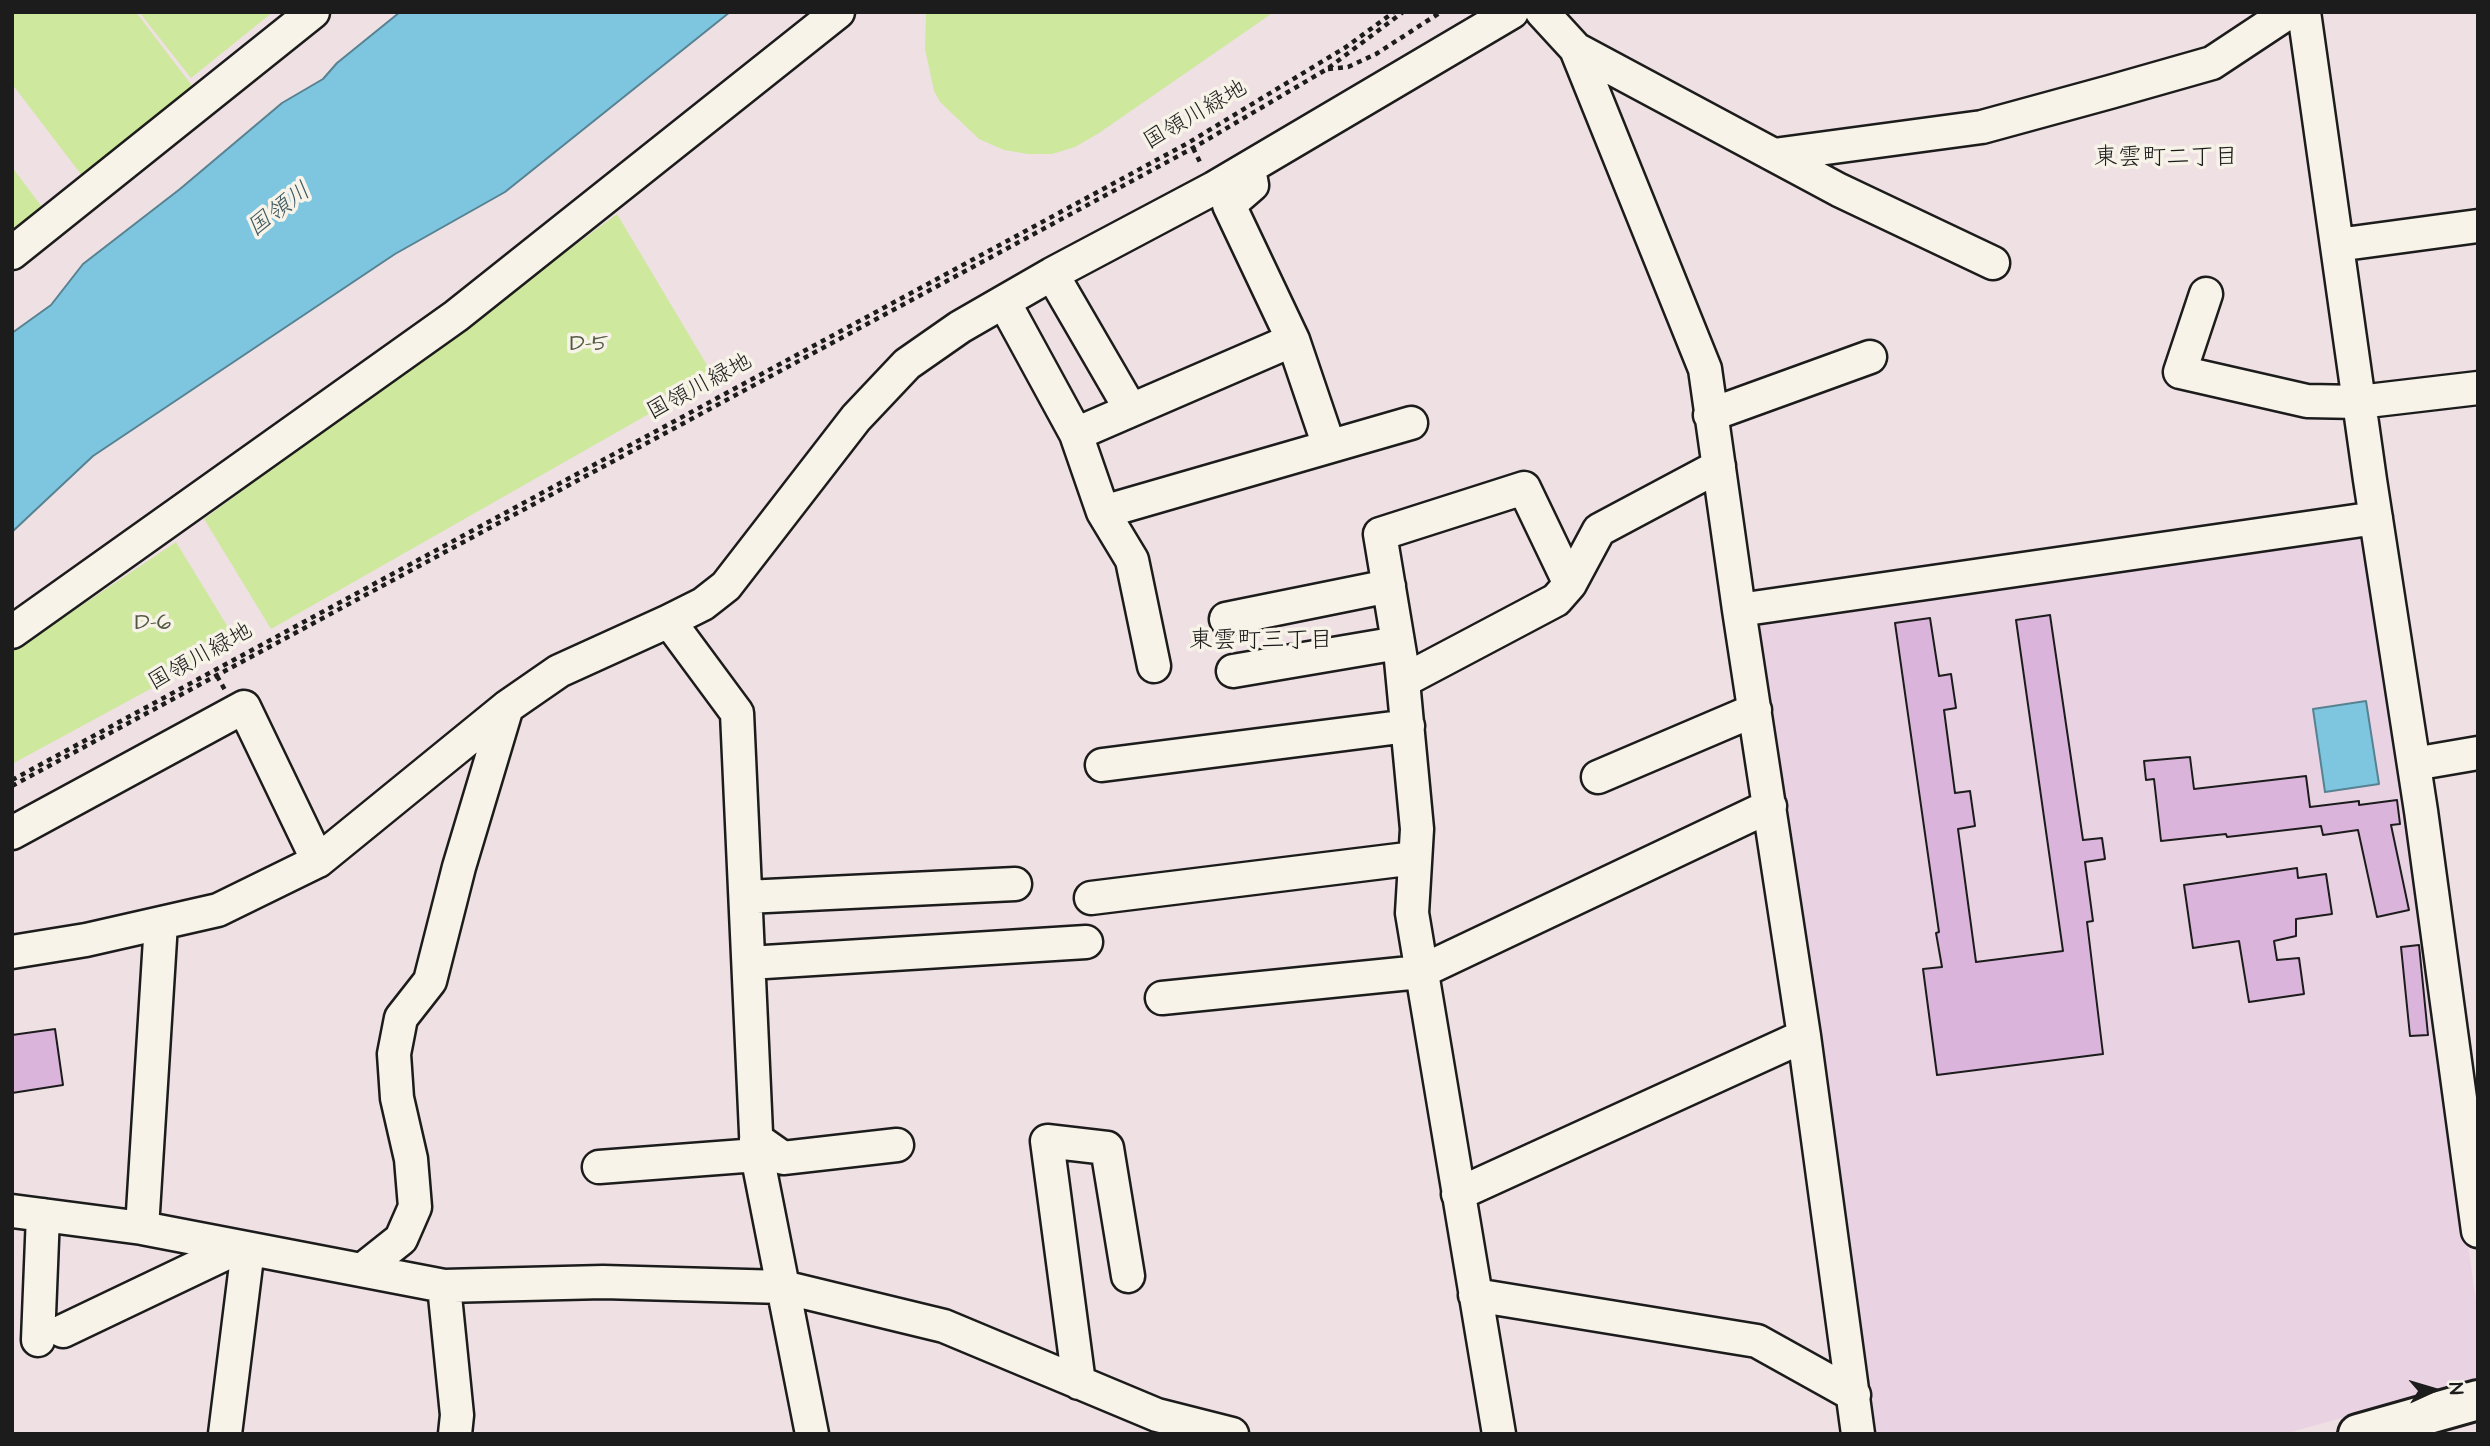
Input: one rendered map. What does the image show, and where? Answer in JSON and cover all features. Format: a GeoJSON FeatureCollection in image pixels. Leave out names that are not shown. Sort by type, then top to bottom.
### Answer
{"type":"FeatureCollection","features":[{"type":"Feature","properties":{"kind":"main road"},"geometry":{"type":"LineString","coordinates":[[2358,1434],[2478,1400]]}},
{"type":"Feature","properties":{"kind":"street"},"geometry":{"type":"LineString","coordinates":[[12,253],[313,12]]}},
{"type":"Feature","properties":{"kind":"street"},"geometry":{"type":"LineString","coordinates":[[12,632],[456,316],[838,12]]}},
{"type":"Feature","properties":{"kind":"street"},"geometry":{"type":"LineString","coordinates":[[12,951],[86,940],[218,910],[318,861],[507,707],[559,671],[703,604],[726,586],[856,418],[907,364],[960,327],[1249,167],[1512,12]]}},
{"type":"Feature","properties":{"kind":"street"},"geometry":{"type":"LineString","coordinates":[[1542,12],[1576,49],[1839,190],[1993,263]]}},
{"type":"Feature","properties":{"kind":"street"},"geometry":{"type":"LineString","coordinates":[[1774,155],[1982,127],[2110,93],[2213,63],[2289,12]]}},
{"type":"Feature","properties":{"kind":"street"},"geometry":{"type":"LineString","coordinates":[[2304,12],[2414,764],[2478,1231]]}},
{"type":"Feature","properties":{"kind":"street"},"geometry":{"type":"LineString","coordinates":[[1576,49],[1705,369],[1738,610],[1804,1036],[1858,1434]]}},
{"type":"Feature","properties":{"kind":"street"},"geometry":{"type":"LineString","coordinates":[[1249,167],[1252,185],[1229,205],[1293,340],[1329,446]]}},
{"type":"Feature","properties":{"kind":"street"},"geometry":{"type":"LineString","coordinates":[[2337,246],[2478,226]]}},
{"type":"Feature","properties":{"kind":"street"},"geometry":{"type":"LineString","coordinates":[[1052,274],[1131,410]]}},
{"type":"Feature","properties":{"kind":"street"},"geometry":{"type":"LineString","coordinates":[[2206,293],[2180,372],[2307,401],[2359,402],[2478,388]]}},
{"type":"Feature","properties":{"kind":"street"},"geometry":{"type":"LineString","coordinates":[[1004,302],[1076,434],[1103,513],[1132,560],[1154,666]]}},
{"type":"Feature","properties":{"kind":"street"},"geometry":{"type":"LineString","coordinates":[[1076,434],[1293,340]]}},
{"type":"Feature","properties":{"kind":"street"},"geometry":{"type":"LineString","coordinates":[[1710,415],[1870,357]]}},
{"type":"Feature","properties":{"kind":"street"},"geometry":{"type":"LineString","coordinates":[[1103,513],[1411,423]]}},
{"type":"Feature","properties":{"kind":"street"},"geometry":{"type":"LineString","coordinates":[[1403,681],[1556,600],[1570,584],[1599,530],[1719,466]]}},
{"type":"Feature","properties":{"kind":"street"},"geometry":{"type":"LineString","coordinates":[[1499,1434],[1412,913],[1417,829],[1403,681],[1380,534],[1524,488],[1570,584]]}},
{"type":"Feature","properties":{"kind":"street"},"geometry":{"type":"LineString","coordinates":[[1738,610],[2376,518]]}},
{"type":"Feature","properties":{"kind":"street"},"geometry":{"type":"LineString","coordinates":[[1226,619],[1389,586]]}},
{"type":"Feature","properties":{"kind":"street"},"geometry":{"type":"LineString","coordinates":[[668,621],[737,713],[757,1147],[812,1434]]}},
{"type":"Feature","properties":{"kind":"street"},"geometry":{"type":"LineString","coordinates":[[1233,671],[1398,643]]}},
{"type":"Feature","properties":{"kind":"street"},"geometry":{"type":"LineString","coordinates":[[12,833],[244,707],[318,861]]}},
{"type":"Feature","properties":{"kind":"street"},"geometry":{"type":"LineString","coordinates":[[362,1270],[401,1239],[415,1208],[411,1159],[397,1098],[394,1054],[401,1018],[430,981],[459,867],[507,707]]}},
{"type":"Feature","properties":{"kind":"street"},"geometry":{"type":"LineString","coordinates":[[1598,777],[1755,710]]}},
{"type":"Feature","properties":{"kind":"street"},"geometry":{"type":"LineString","coordinates":[[1102,765],[1408,726]]}},
{"type":"Feature","properties":{"kind":"street"},"geometry":{"type":"LineString","coordinates":[[2414,764],[2478,752]]}},
{"type":"Feature","properties":{"kind":"street"},"geometry":{"type":"LineString","coordinates":[[1162,998],[1420,972],[1770,806]]}},
{"type":"Feature","properties":{"kind":"street"},"geometry":{"type":"LineString","coordinates":[[1091,898],[1415,858]]}},
{"type":"Feature","properties":{"kind":"street"},"geometry":{"type":"LineString","coordinates":[[746,897],[1015,884]]}},
{"type":"Feature","properties":{"kind":"street"},"geometry":{"type":"LineString","coordinates":[[142,1228],[161,923]]}},
{"type":"Feature","properties":{"kind":"street"},"geometry":{"type":"LineString","coordinates":[[749,963],[1086,942]]}},
{"type":"Feature","properties":{"kind":"street"},"geometry":{"type":"LineString","coordinates":[[1458,1194],[1804,1036]]}},
{"type":"Feature","properties":{"kind":"street"},"geometry":{"type":"LineString","coordinates":[[1079,1382],[1047,1141],[1107,1148],[1128,1276]]}},
{"type":"Feature","properties":{"kind":"street"},"geometry":{"type":"LineString","coordinates":[[599,1167],[757,1147],[783,1158],[897,1145]]}},
{"type":"Feature","properties":{"kind":"street"},"geometry":{"type":"LineString","coordinates":[[12,1211],[142,1228],[444,1286],[603,1282],[783,1287],[944,1326],[1157,1415],[1232,1434]]}},
{"type":"Feature","properties":{"kind":"street"},"geometry":{"type":"LineString","coordinates":[[43,1215],[51,1336],[244,1248]]}},
{"type":"Feature","properties":{"kind":"street"},"geometry":{"type":"LineString","coordinates":[[225,1434],[244,1248]]}},
{"type":"Feature","properties":{"kind":"street"},"geometry":{"type":"LineString","coordinates":[[444,1286],[457,1415],[454,1434]]}},
{"type":"Feature","properties":{"kind":"street"},"geometry":{"type":"LineString","coordinates":[[1475,1295],[1757,1341],[1854,1395]]}},
{"type":"Feature","properties":{"kind":"path","name":"国領川緑地"},"geometry":{"type":"LineString","coordinates":[[12,780],[1188,143],[1346,47],[1394,12]]}},
{"type":"Feature","properties":{"kind":"path"},"geometry":{"type":"LineString","coordinates":[[12,786],[1193,148],[1327,69],[1403,12]]}},
{"type":"Feature","properties":{"kind":"path"},"geometry":{"type":"LineString","coordinates":[[1327,69],[1348,67],[1376,54],[1441,12]]}},
{"type":"Feature","properties":{"kind":"shaded area"},"geometry":{"type":"Polygon","coordinates":[[[2359,528],[2367,537],[2478,1315],[2478,1380],[2284,1434],[1872,1434],[1754,623],[2359,528]]]}},
{"type":"Feature","properties":{"kind":"green space"},"geometry":{"type":"Polygon","coordinates":[[[12,12],[136,12],[196,91],[83,177],[12,84],[12,12]]]}},
{"type":"Feature","properties":{"kind":"green space"},"geometry":{"type":"Polygon","coordinates":[[[139,12],[273,12],[191,78],[139,12]]]}},
{"type":"Feature","properties":{"kind":"green space"},"geometry":{"type":"Polygon","coordinates":[[[926,12],[1274,12],[1075,147],[1052,154],[1028,154],[1004,150],[979,139],[940,102],[934,91],[925,49],[926,12]]]}},
{"type":"Feature","properties":{"kind":"green space"},"geometry":{"type":"Polygon","coordinates":[[[12,167],[42,207],[12,229],[12,167]]]}},
{"type":"Feature","properties":{"kind":"green space","name":"D-5"},"geometry":{"type":"Polygon","coordinates":[[[617,214],[714,377],[271,629],[204,519],[617,214]]]}},
{"type":"Feature","properties":{"kind":"green space","name":"D-6"},"geometry":{"type":"Polygon","coordinates":[[[176,542],[237,642],[12,764],[12,652],[176,542]]]}},
{"type":"Feature","properties":{"kind":"water","name":"国領川"},"geometry":{"type":"Polygon","coordinates":[[[400,12],[730,12],[505,192],[395,254],[93,456],[12,532],[12,333],[51,305],[83,264],[180,189],[282,103],[323,79],[337,63],[400,12]]]}},
{"type":"Feature","properties":{"kind":"water"},"geometry":{"type":"Polygon","coordinates":[[[2366,701],[2379,784],[2325,792],[2313,709],[2366,701]]]}},
{"type":"Feature","properties":{"kind":"building"},"geometry":{"type":"Polygon","coordinates":[[[2050,615],[2083,840],[2102,838],[2105,859],[2085,862],[2093,921],[2087,922],[2103,1054],[1937,1075],[1923,969],[1942,967],[1936,933],[1939,932],[1895,623],[1930,618],[1939,676],[1951,674],[1956,708],[1944,710],[1955,793],[1970,791],[1975,826],[1958,829],[1976,962],[2063,951],[2016,620],[2050,615]]]}},
{"type":"Feature","properties":{"kind":"building"},"geometry":{"type":"Polygon","coordinates":[[[2190,757],[2194,789],[2306,776],[2310,807],[2397,800],[2400,824],[2391,825],[2409,910],[2377,917],[2358,830],[2323,835],[2321,826],[2227,837],[2226,834],[2161,841],[2154,779],[2146,780],[2144,761],[2190,757]]]}},
{"type":"Feature","properties":{"kind":"building"},"geometry":{"type":"Polygon","coordinates":[[[2297,868],[2298,878],[2326,874],[2332,914],[2296,919],[2296,936],[2274,941],[2277,960],[2299,958],[2304,994],[2249,1002],[2239,941],[2193,948],[2184,885],[2297,868]]]}},
{"type":"Feature","properties":{"kind":"building"},"geometry":{"type":"Polygon","coordinates":[[[2419,945],[2428,1035],[2410,1036],[2401,947],[2419,945]]]}},
{"type":"Feature","properties":{"kind":"building"},"geometry":{"type":"Polygon","coordinates":[[[55,1029],[63,1085],[12,1093],[12,1035],[55,1029]]]}},
{"type":"Feature","properties":{"kind":"district","name":"東雲町二丁目"},"geometry":{"type":"Point","coordinates":[2166,159]}},
{"type":"Feature","properties":{"kind":"district","name":"東雲町三丁目"},"geometry":{"type":"Point","coordinates":[1261,642]}}]}
